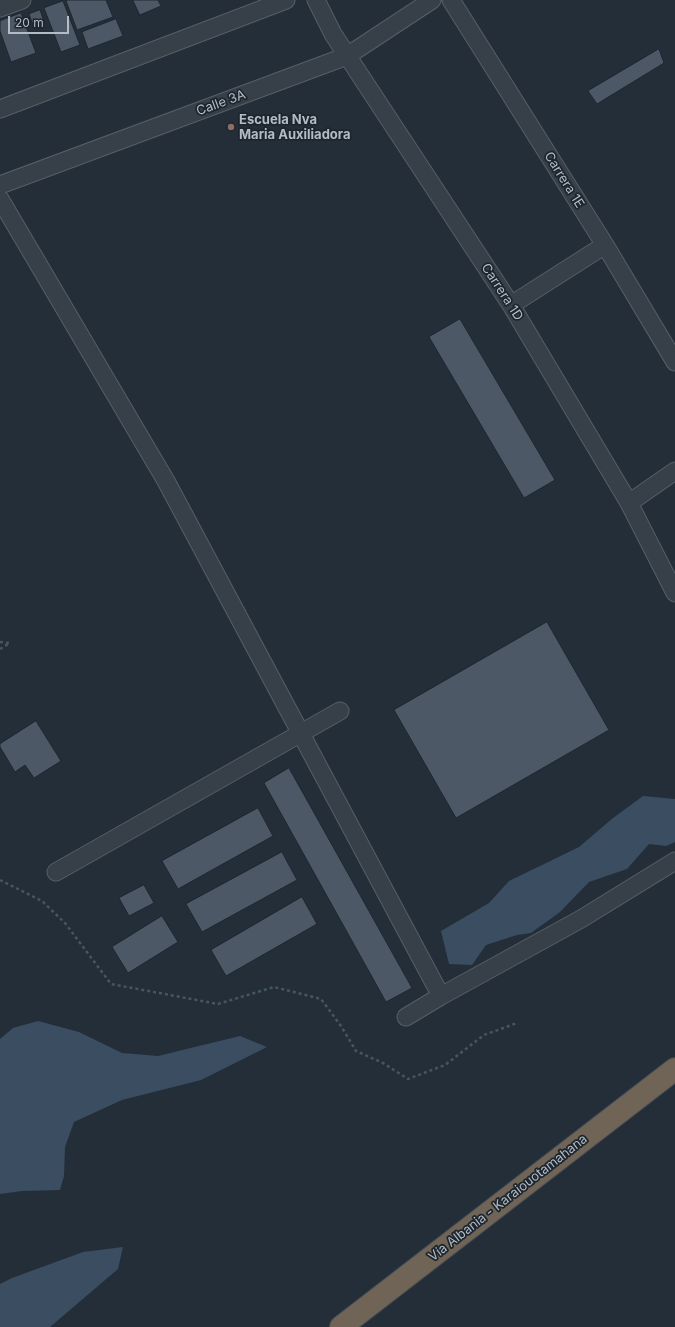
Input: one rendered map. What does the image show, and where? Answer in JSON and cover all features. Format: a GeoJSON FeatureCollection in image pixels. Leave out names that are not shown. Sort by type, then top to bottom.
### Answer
{"type":"FeatureCollection","features":[{"type":"Feature","properties":{"kind":"highway","name":"Vía Albania - Karaiouotamahana"},"geometry":{"type":"LineString","coordinates":[[341,1327],[675,1069]]}},
{"type":"Feature","properties":{"kind":"street"},"geometry":{"type":"LineString","coordinates":[[0,8],[22,0]]}},
{"type":"Feature","properties":{"kind":"street"},"geometry":{"type":"LineString","coordinates":[[0,109],[286,0]]}},
{"type":"Feature","properties":{"kind":"street","name":"Carrera 1D"},"geometry":{"type":"LineString","coordinates":[[316,0],[333,34],[347,56],[511,305],[629,503],[675,593]]}},
{"type":"Feature","properties":{"kind":"street","name":"Calle 3A"},"geometry":{"type":"LineString","coordinates":[[0,185],[347,56],[432,0]]}},
{"type":"Feature","properties":{"kind":"street","name":"Carrera 1E"},"geometry":{"type":"LineString","coordinates":[[451,0],[605,245],[675,362]]}},
{"type":"Feature","properties":{"kind":"street"},"geometry":{"type":"LineString","coordinates":[[0,199],[166,481],[441,996]]}},
{"type":"Feature","properties":{"kind":"street"},"geometry":{"type":"LineString","coordinates":[[511,305],[605,245]]}},
{"type":"Feature","properties":{"kind":"street"},"geometry":{"type":"LineString","coordinates":[[629,503],[675,471]]}},
{"type":"Feature","properties":{"kind":"street"},"geometry":{"type":"LineString","coordinates":[[56,872],[340,711]]}},
{"type":"Feature","properties":{"kind":"street"},"geometry":{"type":"LineString","coordinates":[[406,1017],[441,996],[581,919],[675,861]]}},
{"type":"Feature","properties":{"kind":"path"},"geometry":{"type":"LineString","coordinates":[[0,642],[10,643],[0,649]]}},
{"type":"Feature","properties":{"kind":"path"},"geometry":{"type":"LineString","coordinates":[[0,880],[42,901],[65,923],[111,984],[218,1004],[274,988],[321,998],[341,1026],[356,1051],[383,1063],[408,1079],[445,1065],[484,1036],[517,1023]]}},
{"type":"Feature","properties":{"kind":"water"},"geometry":{"type":"Polygon","coordinates":[[[643,796],[675,799],[675,842],[666,846],[649,844],[627,869],[589,882],[560,912],[531,933],[517,935],[486,945],[472,965],[449,964],[441,931],[489,903],[509,881],[579,847],[613,818],[643,796]]]}},
{"type":"Feature","properties":{"kind":"water"},"geometry":{"type":"Polygon","coordinates":[[[38,1021],[79,1032],[122,1053],[158,1056],[240,1036],[267,1047],[201,1080],[122,1100],[74,1122],[65,1147],[64,1176],[60,1190],[22,1191],[0,1194],[0,1039],[13,1028],[38,1021]]]}},
{"type":"Feature","properties":{"kind":"water"},"geometry":{"type":"Polygon","coordinates":[[[123,1247],[118,1269],[50,1327],[0,1327],[0,1284],[12,1278],[83,1252],[123,1247]]]}},
{"type":"Feature","properties":{"kind":"building"},"geometry":{"type":"Polygon","coordinates":[[[106,0],[113,17],[77,30],[66,1],[106,0]]]}},
{"type":"Feature","properties":{"kind":"building"},"geometry":{"type":"Polygon","coordinates":[[[133,0],[158,0],[161,6],[140,15],[133,0]]]}},
{"type":"Feature","properties":{"kind":"building"},"geometry":{"type":"Polygon","coordinates":[[[63,1],[80,45],[61,52],[44,8],[63,1]]]}},
{"type":"Feature","properties":{"kind":"building"},"geometry":{"type":"Polygon","coordinates":[[[40,10],[45,24],[34,28],[29,14],[40,10]]]}},
{"type":"Feature","properties":{"kind":"building"},"geometry":{"type":"Polygon","coordinates":[[[21,13],[36,53],[11,62],[0,31],[0,21],[21,13]]]}},
{"type":"Feature","properties":{"kind":"building"},"geometry":{"type":"Polygon","coordinates":[[[116,19],[123,36],[88,49],[82,32],[116,19]]]}},
{"type":"Feature","properties":{"kind":"building"},"geometry":{"type":"Polygon","coordinates":[[[659,49],[664,63],[597,104],[588,91],[659,49]]]}},
{"type":"Feature","properties":{"kind":"building"},"geometry":{"type":"Polygon","coordinates":[[[460,319],[555,480],[524,498],[429,337],[460,319]]]}},
{"type":"Feature","properties":{"kind":"building"},"geometry":{"type":"Polygon","coordinates":[[[547,622],[609,730],[456,818],[394,710],[547,622]]]}},
{"type":"Feature","properties":{"kind":"building"},"geometry":{"type":"Polygon","coordinates":[[[36,721],[61,761],[34,778],[25,765],[15,772],[0,747],[0,744],[36,721]]]}},
{"type":"Feature","properties":{"kind":"building"},"geometry":{"type":"Polygon","coordinates":[[[289,768],[412,988],[386,1002],[264,783],[289,768]]]}},
{"type":"Feature","properties":{"kind":"building"},"geometry":{"type":"Polygon","coordinates":[[[258,808],[273,836],[178,889],[162,861],[258,808]]]}},
{"type":"Feature","properties":{"kind":"building"},"geometry":{"type":"Polygon","coordinates":[[[282,852],[297,880],[202,932],[186,904],[282,852]]]}},
{"type":"Feature","properties":{"kind":"building"},"geometry":{"type":"Polygon","coordinates":[[[144,885],[154,903],[129,916],[119,898],[144,885]]]}},
{"type":"Feature","properties":{"kind":"building"},"geometry":{"type":"Polygon","coordinates":[[[302,897],[317,924],[226,976],[211,950],[302,897]]]}},
{"type":"Feature","properties":{"kind":"building"},"geometry":{"type":"Polygon","coordinates":[[[162,916],[178,942],[128,973],[112,947],[162,916]]]}},
{"type":"Feature","properties":{"kind":"place","name":"Escuela Nva Maria Auxiliadora"},"geometry":{"type":"Point","coordinates":[231,127]}}]}
